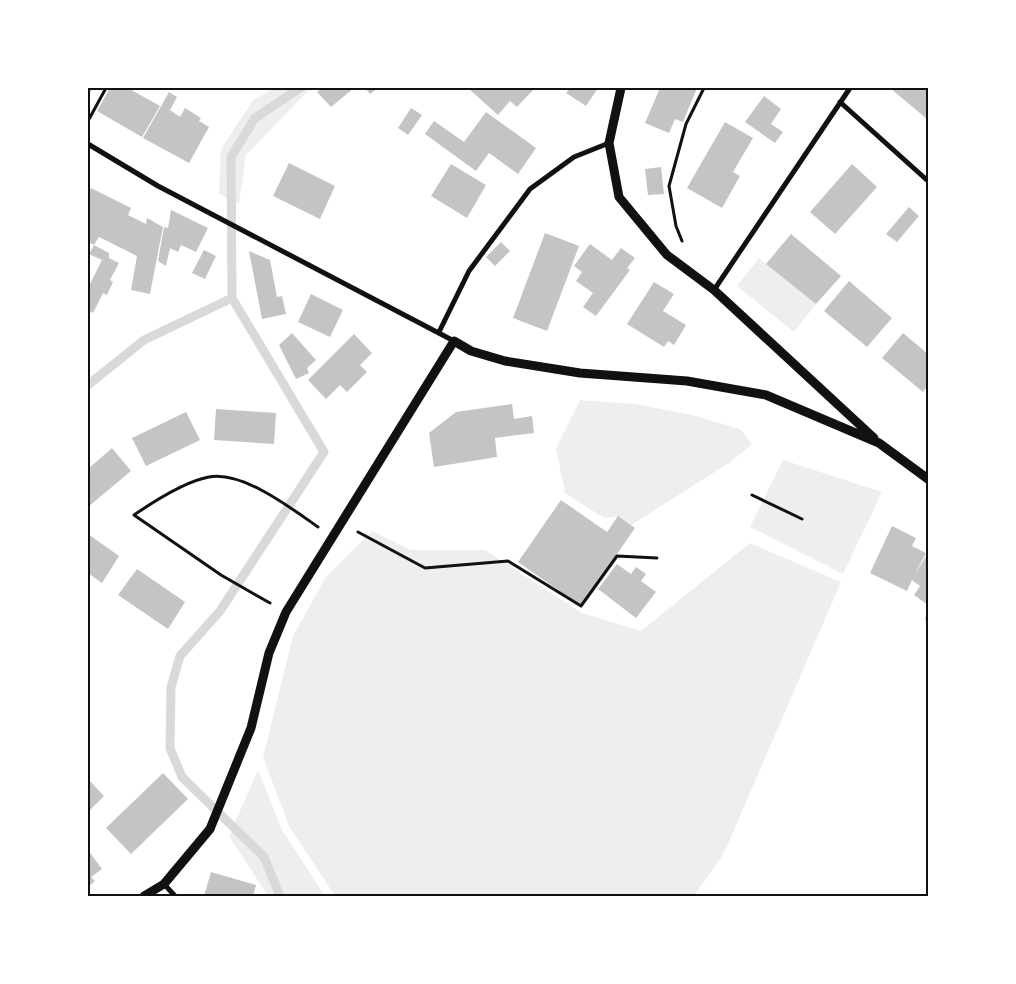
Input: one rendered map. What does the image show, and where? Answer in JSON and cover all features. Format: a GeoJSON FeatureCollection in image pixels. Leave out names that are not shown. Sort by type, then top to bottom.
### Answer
{"type":"FeatureCollection","features":[{"type":"Feature","properties":{"kind":"street"},"geometry":{"type":"LineString","coordinates":[[621,88],[609,143],[619,197],[667,255],[714,290],[879,443],[928,479]]}},
{"type":"Feature","properties":{"kind":"street"},"geometry":{"type":"LineString","coordinates":[[714,290],[850,88]]}},
{"type":"Feature","properties":{"kind":"street"},"geometry":{"type":"LineString","coordinates":[[840,102],[928,181]]}},
{"type":"Feature","properties":{"kind":"street"},"geometry":{"type":"LineString","coordinates":[[439,332],[468,271],[530,189],[574,157],[609,143]]}},
{"type":"Feature","properties":{"kind":"street"},"geometry":{"type":"LineString","coordinates":[[88,144],[158,186],[471,350],[505,361],[580,373],[687,381],[766,395],[879,443]]}},
{"type":"Feature","properties":{"kind":"street"},"geometry":{"type":"LineString","coordinates":[[144,896],[164,884],[210,829],[251,728],[269,652],[286,612],[454,341]]}},
{"type":"Feature","properties":{"kind":"street"},"geometry":{"type":"LineString","coordinates":[[164,884],[175,896]]}},
{"type":"Feature","properties":{"kind":"path"},"geometry":{"type":"LineString","coordinates":[[88,122],[106,88]]}},
{"type":"Feature","properties":{"kind":"path"},"geometry":{"type":"LineString","coordinates":[[683,244],[676,226],[670,186],[686,124],[704,88]]}},
{"type":"Feature","properties":{"kind":"path"},"geometry":{"type":"LineString","coordinates":[[254,594],[221,575],[134,515],[159,497],[209,477],[245,482],[277,499],[304,517]]}},
{"type":"Feature","properties":{"kind":"path"},"geometry":{"type":"LineString","coordinates":[[752,496],[802,519]]}},
{"type":"Feature","properties":{"kind":"path"},"geometry":{"type":"LineString","coordinates":[[342,523],[425,568],[508,561],[581,606],[617,556],[657,558]]}},
{"type":"Feature","properties":{"kind":"path"},"geometry":{"type":"LineString","coordinates":[[221,575],[286,612]]}},
{"type":"Feature","properties":{"kind":"shaded area"},"geometry":{"type":"Polygon","coordinates":[[[274,88],[311,88],[246,155],[239,204],[219,194],[221,149],[253,100],[274,88]]]}},
{"type":"Feature","properties":{"kind":"shaded area"},"geometry":{"type":"Polygon","coordinates":[[[759,258],[816,304],[794,332],[737,286],[759,258]]]}},
{"type":"Feature","properties":{"kind":"shaded area"},"geometry":{"type":"Polygon","coordinates":[[[580,400],[635,404],[692,415],[740,429],[752,444],[729,463],[631,525],[618,517],[604,518],[565,493],[556,448],[580,400]]]}},
{"type":"Feature","properties":{"kind":"shaded area"},"geometry":{"type":"Polygon","coordinates":[[[783,460],[882,492],[843,574],[750,527],[783,460]]]}},
{"type":"Feature","properties":{"kind":"shaded area"},"geometry":{"type":"Polygon","coordinates":[[[372,531],[411,550],[485,550],[582,613],[641,631],[750,543],[841,582],[724,853],[694,896],[335,896],[289,826],[263,757],[293,636],[326,577],[372,531]]]}},
{"type":"Feature","properties":{"kind":"shaded area"},"geometry":{"type":"Polygon","coordinates":[[[258,770],[282,830],[325,896],[268,896],[229,836],[258,770]]]}},
{"type":"Feature","properties":{"kind":"building"},"geometry":{"type":"Polygon","coordinates":[[[88,88],[93,88],[88,96],[88,88]]]}},
{"type":"Feature","properties":{"kind":"building"},"geometry":{"type":"Polygon","coordinates":[[[110,88],[128,88],[160,106],[142,137],[97,111],[110,88]]]}},
{"type":"Feature","properties":{"kind":"building"},"geometry":{"type":"Polygon","coordinates":[[[322,88],[354,88],[331,107],[317,92],[322,88]]]}},
{"type":"Feature","properties":{"kind":"building"},"geometry":{"type":"Polygon","coordinates":[[[365,88],[378,88],[370,94],[365,88]]]}},
{"type":"Feature","properties":{"kind":"building"},"geometry":{"type":"Polygon","coordinates":[[[468,88],[535,88],[517,107],[510,101],[498,115],[468,88]]]}},
{"type":"Feature","properties":{"kind":"building"},"geometry":{"type":"Polygon","coordinates":[[[570,88],[598,88],[586,106],[566,93],[570,88]]]}},
{"type":"Feature","properties":{"kind":"building"},"geometry":{"type":"Polygon","coordinates":[[[660,88],[697,88],[683,122],[675,119],[669,133],[645,123],[660,88]]]}},
{"type":"Feature","properties":{"kind":"building"},"geometry":{"type":"Polygon","coordinates":[[[890,88],[928,88],[928,118],[927,119],[890,88]]]}},
{"type":"Feature","properties":{"kind":"building"},"geometry":{"type":"Polygon","coordinates":[[[169,92],[177,97],[170,110],[180,117],[185,108],[201,118],[199,121],[209,127],[189,163],[143,138],[169,92]]]}},
{"type":"Feature","properties":{"kind":"building"},"geometry":{"type":"Polygon","coordinates":[[[764,96],[781,109],[771,124],[783,132],[775,143],[745,122],[764,96]]]}},
{"type":"Feature","properties":{"kind":"building"},"geometry":{"type":"Polygon","coordinates":[[[411,108],[422,115],[408,135],[398,128],[411,108]]]}},
{"type":"Feature","properties":{"kind":"building"},"geometry":{"type":"Polygon","coordinates":[[[486,112],[536,148],[518,174],[489,153],[476,171],[425,134],[434,121],[464,142],[486,112]]]}},
{"type":"Feature","properties":{"kind":"building"},"geometry":{"type":"Polygon","coordinates":[[[725,122],[753,138],[733,172],[740,176],[722,208],[687,188],[725,122]]]}},
{"type":"Feature","properties":{"kind":"building"},"geometry":{"type":"Polygon","coordinates":[[[289,163],[335,186],[320,219],[273,196],[289,163]]]}},
{"type":"Feature","properties":{"kind":"building"},"geometry":{"type":"Polygon","coordinates":[[[451,164],[486,185],[467,218],[431,196],[451,164]]]}},
{"type":"Feature","properties":{"kind":"building"},"geometry":{"type":"Polygon","coordinates":[[[852,164],[877,187],[835,234],[810,212],[852,164]]]}},
{"type":"Feature","properties":{"kind":"building"},"geometry":{"type":"Polygon","coordinates":[[[661,167],[664,194],[648,195],[645,169],[661,167]]]}},
{"type":"Feature","properties":{"kind":"building"},"geometry":{"type":"Polygon","coordinates":[[[91,188],[131,208],[128,215],[146,224],[147,218],[163,227],[150,294],[131,290],[137,256],[99,237],[94,245],[88,242],[88,196],[91,188]]]}},
{"type":"Feature","properties":{"kind":"building"},"geometry":{"type":"Polygon","coordinates":[[[909,207],[919,216],[897,242],[886,234],[909,207]]]}},
{"type":"Feature","properties":{"kind":"building"},"geometry":{"type":"Polygon","coordinates":[[[171,210],[208,228],[196,252],[181,245],[178,252],[170,248],[166,266],[158,261],[164,227],[168,228],[171,210]]]}},
{"type":"Feature","properties":{"kind":"building"},"geometry":{"type":"Polygon","coordinates":[[[545,233],[579,246],[547,331],[513,318],[545,233]]]}},
{"type":"Feature","properties":{"kind":"building"},"geometry":{"type":"Polygon","coordinates":[[[791,234],[841,276],[816,304],[766,264],[791,234]]]}},
{"type":"Feature","properties":{"kind":"building"},"geometry":{"type":"Polygon","coordinates":[[[501,242],[510,251],[495,266],[486,257],[501,242]]]}},
{"type":"Feature","properties":{"kind":"building"},"geometry":{"type":"Polygon","coordinates":[[[590,244],[612,260],[621,248],[635,258],[627,268],[630,270],[596,316],[583,307],[593,293],[576,281],[582,272],[574,266],[590,244]]]}},
{"type":"Feature","properties":{"kind":"building"},"geometry":{"type":"Polygon","coordinates":[[[94,245],[109,253],[109,258],[119,263],[110,280],[113,282],[107,295],[103,293],[93,313],[88,310],[88,288],[102,260],[89,254],[94,245]]]}},
{"type":"Feature","properties":{"kind":"building"},"geometry":{"type":"Polygon","coordinates":[[[204,250],[216,256],[205,279],[192,273],[204,250]]]}},
{"type":"Feature","properties":{"kind":"building"},"geometry":{"type":"Polygon","coordinates":[[[249,251],[270,260],[277,297],[282,296],[286,314],[262,319],[249,251]]]}},
{"type":"Feature","properties":{"kind":"building"},"geometry":{"type":"Polygon","coordinates":[[[849,281],[892,318],[867,347],[824,311],[849,281]]]}},
{"type":"Feature","properties":{"kind":"building"},"geometry":{"type":"Polygon","coordinates":[[[654,282],[674,294],[663,311],[686,325],[674,345],[668,341],[664,347],[627,324],[654,282]]]}},
{"type":"Feature","properties":{"kind":"building"},"geometry":{"type":"Polygon","coordinates":[[[311,294],[343,310],[330,337],[298,322],[311,294]]]}},
{"type":"Feature","properties":{"kind":"building"},"geometry":{"type":"Polygon","coordinates":[[[292,333],[316,360],[307,368],[309,373],[296,379],[279,345],[292,333]]]}},
{"type":"Feature","properties":{"kind":"building"},"geometry":{"type":"Polygon","coordinates":[[[903,333],[928,354],[928,385],[923,392],[882,358],[903,333]]]}},
{"type":"Feature","properties":{"kind":"building"},"geometry":{"type":"Polygon","coordinates":[[[354,334],[372,353],[360,365],[367,372],[347,392],[340,385],[326,399],[308,380],[354,334]]]}},
{"type":"Feature","properties":{"kind":"building"},"geometry":{"type":"Polygon","coordinates":[[[512,404],[514,419],[532,416],[534,433],[495,438],[497,457],[434,467],[429,433],[456,412],[512,404]]]}},
{"type":"Feature","properties":{"kind":"building"},"geometry":{"type":"Polygon","coordinates":[[[216,409],[276,413],[274,444],[214,440],[216,409]]]}},
{"type":"Feature","properties":{"kind":"building"},"geometry":{"type":"Polygon","coordinates":[[[186,412],[200,440],[146,466],[132,438],[186,412]]]}},
{"type":"Feature","properties":{"kind":"building"},"geometry":{"type":"Polygon","coordinates":[[[112,448],[131,471],[88,507],[88,469],[112,448]]]}},
{"type":"Feature","properties":{"kind":"building"},"geometry":{"type":"Polygon","coordinates":[[[561,500],[607,532],[618,516],[635,528],[581,606],[518,562],[561,500]]]}},
{"type":"Feature","properties":{"kind":"building"},"geometry":{"type":"Polygon","coordinates":[[[892,526],[916,538],[912,546],[926,553],[915,574],[928,553],[928,605],[914,595],[920,586],[912,580],[907,591],[870,573],[892,526]]]}},
{"type":"Feature","properties":{"kind":"building"},"geometry":{"type":"Polygon","coordinates":[[[88,534],[119,556],[102,583],[88,573],[88,534]]]}},
{"type":"Feature","properties":{"kind":"building"},"geometry":{"type":"Polygon","coordinates":[[[617,564],[631,574],[636,567],[646,574],[641,581],[656,592],[636,618],[598,589],[617,564]]]}},
{"type":"Feature","properties":{"kind":"building"},"geometry":{"type":"Polygon","coordinates":[[[137,569],[185,602],[168,629],[118,595],[137,569]]]}},
{"type":"Feature","properties":{"kind":"building"},"geometry":{"type":"Polygon","coordinates":[[[928,613],[928,629],[925,618],[928,613]]]}},
{"type":"Feature","properties":{"kind":"building"},"geometry":{"type":"Polygon","coordinates":[[[163,773],[188,799],[131,854],[106,828],[163,773]]]}},
{"type":"Feature","properties":{"kind":"building"},"geometry":{"type":"Polygon","coordinates":[[[88,779],[104,796],[88,812],[88,779]]]}},
{"type":"Feature","properties":{"kind":"building"},"geometry":{"type":"Polygon","coordinates":[[[88,850],[102,869],[91,877],[95,881],[88,887],[88,850]]]}},
{"type":"Feature","properties":{"kind":"building"},"geometry":{"type":"Polygon","coordinates":[[[211,872],[256,885],[253,896],[204,896],[211,872]]]}},
{"type":"Feature","properties":{"kind":"waterway"},"geometry":{"type":"LineString","coordinates":[[232,298],[231,157],[255,118],[300,88]]}},
{"type":"Feature","properties":{"kind":"waterway"},"geometry":{"type":"LineString","coordinates":[[88,385],[144,340],[232,298],[324,452],[220,611],[180,656],[171,687],[170,748],[182,777],[264,857],[280,896]]}}]}
